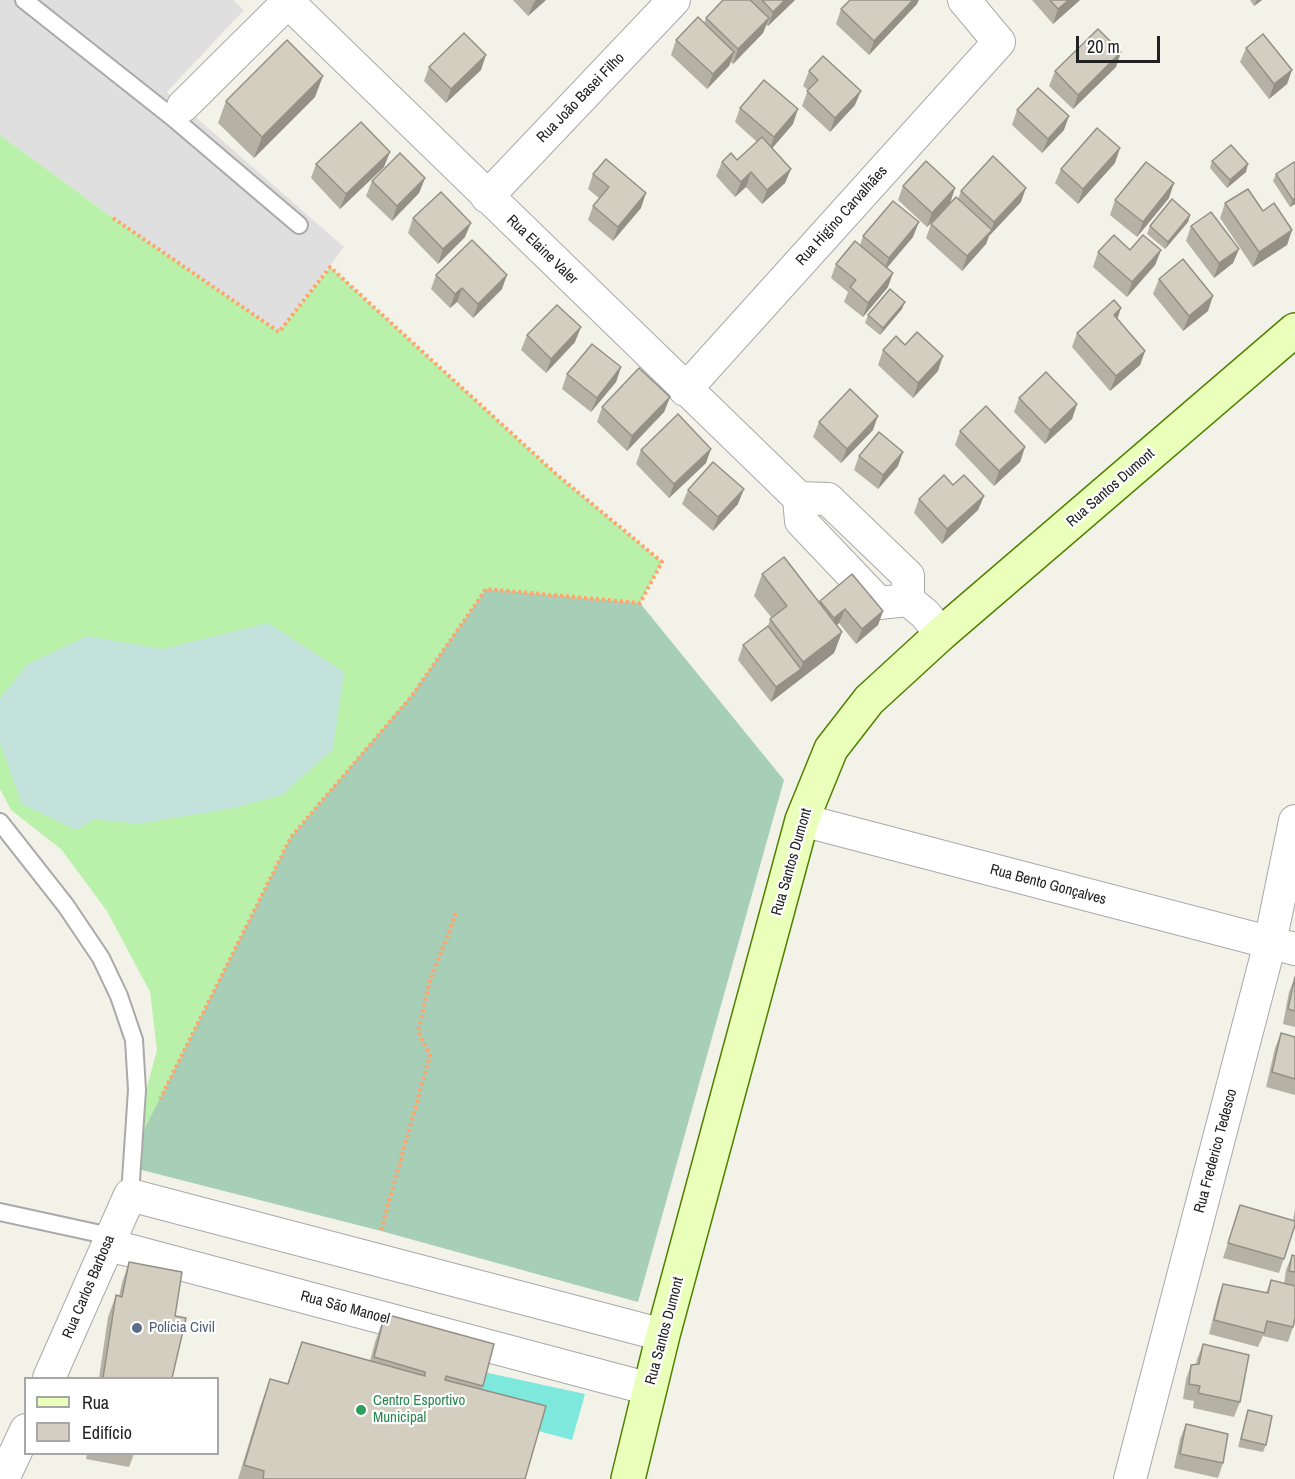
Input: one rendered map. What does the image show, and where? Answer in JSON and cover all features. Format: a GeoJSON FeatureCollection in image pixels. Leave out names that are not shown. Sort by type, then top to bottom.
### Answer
{"type":"FeatureCollection","features":[{"type":"Feature","properties":{"kind":"main road","name":"Rua Santos Dumont"},"geometry":{"type":"LineString","coordinates":[[628,1479],[663,1335],[802,820],[831,749],[869,700],[941,634],[1295,330]]}},
{"type":"Feature","properties":{"kind":"street","name":"Rua João Basei Filho"},"geometry":{"type":"LineString","coordinates":[[487,196],[674,0]]}},
{"type":"Feature","properties":{"kind":"street","name":"Rua Higino Carvalhães"},"geometry":{"type":"LineString","coordinates":[[685,390],[999,42],[964,0]]}},
{"type":"Feature","properties":{"kind":"street"},"geometry":{"type":"LineString","coordinates":[[178,112],[288,1]]}},
{"type":"Feature","properties":{"kind":"street","name":"Rua Elaine Valer"},"geometry":{"type":"LineString","coordinates":[[288,1],[685,390],[799,498],[828,500],[908,576],[908,600],[925,614],[941,634]]}},
{"type":"Feature","properties":{"kind":"street","name":"Rua Bento Gonçalves"},"geometry":{"type":"LineString","coordinates":[[802,820],[1282,946]]}},
{"type":"Feature","properties":{"kind":"street","name":"Rua Frederico Tedesco"},"geometry":{"type":"LineString","coordinates":[[1130,1479],[1282,946],[1295,821]]}},
{"type":"Feature","properties":{"kind":"street"},"geometry":{"type":"LineString","coordinates":[[130,1195],[663,1335]]}},
{"type":"Feature","properties":{"kind":"street","name":"Rua Carlos Barbosa"},"geometry":{"type":"LineString","coordinates":[[49,1377],[130,1195]]}},
{"type":"Feature","properties":{"kind":"street","name":"Rua São Manoel"},"geometry":{"type":"LineString","coordinates":[[110,1240],[650,1389]]}},
{"type":"Feature","properties":{"kind":"street"},"geometry":{"type":"LineString","coordinates":[[3,1479],[24,1434]]}},
{"type":"Feature","properties":{"kind":"lane"},"geometry":{"type":"LineString","coordinates":[[24,0],[178,112],[299,225]]}},
{"type":"Feature","properties":{"kind":"lane"},"geometry":{"type":"LineString","coordinates":[[0,822],[66,906],[101,958],[119,996],[134,1040],[137,1090],[130,1195]]}},
{"type":"Feature","properties":{"kind":"lane"},"geometry":{"type":"LineString","coordinates":[[0,1212],[110,1240]]}},
{"type":"Feature","properties":{"kind":"path"},"geometry":{"type":"LineString","coordinates":[[113,218],[279,332],[330,267],[556,474],[662,562],[640,603],[486,589],[411,697],[291,837],[159,1101]]}},
{"type":"Feature","properties":{"kind":"path"},"geometry":{"type":"LineString","coordinates":[[388,1263],[381,1231],[430,1055],[418,1032],[429,984],[456,913]]}},
{"type":"Feature","properties":{"kind":"shaded area"},"geometry":{"type":"Polygon","coordinates":[[[0,0],[233,0],[244,10],[167,92],[344,247],[279,332],[113,218],[0,135],[0,0]]]}},
{"type":"Feature","properties":{"kind":"shaded area"},"geometry":{"type":"Polygon","coordinates":[[[268,623],[344,672],[333,749],[282,795],[229,809],[137,824],[94,819],[76,830],[22,804],[0,743],[0,698],[28,664],[87,636],[163,649],[268,623]]]}},
{"type":"Feature","properties":{"kind":"shaded area"},"geometry":{"type":"Polygon","coordinates":[[[484,1372],[585,1394],[572,1440],[479,1415],[484,1372]]]}},
{"type":"Feature","properties":{"kind":"green space"},"geometry":{"type":"Polygon","coordinates":[[[0,135],[113,218],[279,332],[330,267],[556,474],[662,562],[640,603],[486,589],[410,697],[126,1166],[157,1050],[150,992],[107,911],[61,849],[11,810],[0,789],[0,135]]]}},
{"type":"Feature","properties":{"kind":"green space"},"geometry":{"type":"Polygon","coordinates":[[[486,589],[640,603],[784,780],[638,1302],[381,1231],[126,1166],[291,837],[410,697],[486,589]]]}},
{"type":"Feature","properties":{"kind":"building"},"geometry":{"type":"Polygon","coordinates":[[[723,0],[750,0],[769,18],[738,49],[706,18],[723,0]]]}},
{"type":"Feature","properties":{"kind":"building"},"geometry":{"type":"Polygon","coordinates":[[[762,0],[785,0],[773,12],[762,0]]]}},
{"type":"Feature","properties":{"kind":"building"},"geometry":{"type":"Polygon","coordinates":[[[850,0],[913,0],[874,41],[841,9],[850,0]]]}},
{"type":"Feature","properties":{"kind":"building"},"geometry":{"type":"Polygon","coordinates":[[[1050,0],[1069,0],[1058,9],[1050,0]]]}},
{"type":"Feature","properties":{"kind":"building"},"geometry":{"type":"Polygon","coordinates":[[[698,17],[734,52],[713,74],[676,40],[698,17]]]}},
{"type":"Feature","properties":{"kind":"building"},"geometry":{"type":"Polygon","coordinates":[[[1098,29],[1121,52],[1078,95],[1055,71],[1098,29]]]}},
{"type":"Feature","properties":{"kind":"building"},"geometry":{"type":"Polygon","coordinates":[[[464,33],[486,55],[451,89],[429,67],[464,33]]]}},
{"type":"Feature","properties":{"kind":"building"},"geometry":{"type":"Polygon","coordinates":[[[1263,34],[1292,70],[1274,84],[1246,48],[1263,34]]]}},
{"type":"Feature","properties":{"kind":"building"},"geometry":{"type":"Polygon","coordinates":[[[287,40],[323,76],[262,137],[226,101],[287,40]]]}},
{"type":"Feature","properties":{"kind":"building"},"geometry":{"type":"Polygon","coordinates":[[[823,56],[861,91],[835,118],[807,91],[818,80],[809,71],[823,56]]]}},
{"type":"Feature","properties":{"kind":"building"},"geometry":{"type":"Polygon","coordinates":[[[764,80],[798,109],[774,137],[740,108],[764,80]]]}},
{"type":"Feature","properties":{"kind":"building"},"geometry":{"type":"Polygon","coordinates":[[[1038,88],[1069,116],[1048,139],[1017,110],[1038,88]]]}},
{"type":"Feature","properties":{"kind":"building"},"geometry":{"type":"Polygon","coordinates":[[[361,122],[390,152],[346,194],[316,164],[361,122]]]}},
{"type":"Feature","properties":{"kind":"building"},"geometry":{"type":"Polygon","coordinates":[[[1097,128],[1120,148],[1083,189],[1061,169],[1097,128]]]}},
{"type":"Feature","properties":{"kind":"building"},"geometry":{"type":"Polygon","coordinates":[[[762,137],[791,169],[767,190],[751,172],[741,182],[722,162],[731,153],[737,160],[762,137]]]}},
{"type":"Feature","properties":{"kind":"building"},"geometry":{"type":"Polygon","coordinates":[[[1231,145],[1248,164],[1230,180],[1212,161],[1231,145]]]}},
{"type":"Feature","properties":{"kind":"building"},"geometry":{"type":"Polygon","coordinates":[[[400,153],[425,178],[397,206],[372,181],[400,153]]]}},
{"type":"Feature","properties":{"kind":"building"},"geometry":{"type":"Polygon","coordinates":[[[993,156],[1026,188],[994,222],[961,191],[993,156]]]}},
{"type":"Feature","properties":{"kind":"building"},"geometry":{"type":"Polygon","coordinates":[[[606,159],[646,193],[618,227],[593,206],[609,187],[593,174],[606,159]]]}},
{"type":"Feature","properties":{"kind":"building"},"geometry":{"type":"Polygon","coordinates":[[[926,161],[955,188],[932,213],[903,186],[926,161]]]}},
{"type":"Feature","properties":{"kind":"building"},"geometry":{"type":"Polygon","coordinates":[[[1146,162],[1174,183],[1143,222],[1115,200],[1146,162]]]}},
{"type":"Feature","properties":{"kind":"building"},"geometry":{"type":"Polygon","coordinates":[[[1294,162],[1295,198],[1293,200],[1276,174],[1294,162]]]}},
{"type":"Feature","properties":{"kind":"building"},"geometry":{"type":"Polygon","coordinates":[[[1248,189],[1263,211],[1274,203],[1292,230],[1259,252],[1225,203],[1248,189]]]}},
{"type":"Feature","properties":{"kind":"building"},"geometry":{"type":"Polygon","coordinates":[[[441,192],[471,223],[443,249],[413,218],[441,192]]]}},
{"type":"Feature","properties":{"kind":"building"},"geometry":{"type":"Polygon","coordinates":[[[956,197],[992,230],[967,256],[931,224],[956,197]]]}},
{"type":"Feature","properties":{"kind":"building"},"geometry":{"type":"Polygon","coordinates":[[[1172,199],[1190,215],[1168,242],[1150,226],[1172,199]]]}},
{"type":"Feature","properties":{"kind":"building"},"geometry":{"type":"Polygon","coordinates":[[[893,201],[919,222],[889,258],[863,236],[893,201]]]}},
{"type":"Feature","properties":{"kind":"building"},"geometry":{"type":"Polygon","coordinates":[[[1211,212],[1239,249],[1219,263],[1191,226],[1211,212]]]}},
{"type":"Feature","properties":{"kind":"building"},"geometry":{"type":"Polygon","coordinates":[[[1114,235],[1130,250],[1143,235],[1161,250],[1132,282],[1098,252],[1114,235]]]}},
{"type":"Feature","properties":{"kind":"building"},"geometry":{"type":"Polygon","coordinates":[[[472,240],[507,275],[478,304],[462,288],[455,294],[436,275],[472,240]]]}},
{"type":"Feature","properties":{"kind":"building"},"geometry":{"type":"Polygon","coordinates":[[[855,241],[893,273],[868,303],[850,287],[856,280],[836,264],[855,241]]]}},
{"type":"Feature","properties":{"kind":"building"},"geometry":{"type":"Polygon","coordinates":[[[1183,259],[1213,296],[1189,316],[1159,279],[1183,259]]]}},
{"type":"Feature","properties":{"kind":"building"},"geometry":{"type":"Polygon","coordinates":[[[890,289],[905,302],[883,328],[868,315],[890,289]]]}},
{"type":"Feature","properties":{"kind":"building"},"geometry":{"type":"Polygon","coordinates":[[[1114,300],[1121,308],[1114,315],[1145,351],[1116,376],[1077,333],[1114,300]]]}},
{"type":"Feature","properties":{"kind":"building"},"geometry":{"type":"Polygon","coordinates":[[[557,305],[581,327],[551,359],[527,335],[557,305]]]}},
{"type":"Feature","properties":{"kind":"building"},"geometry":{"type":"Polygon","coordinates":[[[917,332],[943,356],[918,383],[883,350],[896,336],[905,345],[917,332]]]}},
{"type":"Feature","properties":{"kind":"building"},"geometry":{"type":"Polygon","coordinates":[[[592,344],[621,367],[597,398],[567,374],[592,344]]]}},
{"type":"Feature","properties":{"kind":"building"},"geometry":{"type":"Polygon","coordinates":[[[639,368],[670,397],[632,436],[602,407],[639,368]]]}},
{"type":"Feature","properties":{"kind":"building"},"geometry":{"type":"Polygon","coordinates":[[[1046,372],[1077,404],[1050,430],[1019,398],[1046,372]]]}},
{"type":"Feature","properties":{"kind":"building"},"geometry":{"type":"Polygon","coordinates":[[[850,389],[878,416],[847,449],[819,422],[850,389]]]}},
{"type":"Feature","properties":{"kind":"building"},"geometry":{"type":"Polygon","coordinates":[[[986,406],[1025,447],[999,471],[960,431],[986,406]]]}},
{"type":"Feature","properties":{"kind":"building"},"geometry":{"type":"Polygon","coordinates":[[[678,414],[711,449],[674,484],[641,450],[678,414]]]}},
{"type":"Feature","properties":{"kind":"building"},"geometry":{"type":"Polygon","coordinates":[[[879,432],[903,452],[883,475],[859,456],[879,432]]]}},
{"type":"Feature","properties":{"kind":"building"},"geometry":{"type":"Polygon","coordinates":[[[713,462],[744,489],[718,517],[688,490],[713,462]]]}},
{"type":"Feature","properties":{"kind":"building"},"geometry":{"type":"Polygon","coordinates":[[[944,475],[953,485],[964,475],[984,496],[947,529],[919,499],[944,475]]]}},
{"type":"Feature","properties":{"kind":"building"},"geometry":{"type":"Polygon","coordinates":[[[784,557],[842,632],[803,662],[770,619],[787,606],[762,574],[784,557]]]}},
{"type":"Feature","properties":{"kind":"building"},"geometry":{"type":"Polygon","coordinates":[[[852,574],[883,611],[862,629],[845,609],[834,618],[820,601],[852,574]]]}},
{"type":"Feature","properties":{"kind":"building"},"geometry":{"type":"Polygon","coordinates":[[[768,626],[801,669],[776,687],[743,645],[768,626]]]}},
{"type":"Feature","properties":{"kind":"building"},"geometry":{"type":"Polygon","coordinates":[[[1295,977],[1295,1011],[1288,1009],[1295,977]]]}},
{"type":"Feature","properties":{"kind":"building"},"geometry":{"type":"Polygon","coordinates":[[[1281,1033],[1295,1037],[1295,1079],[1272,1072],[1281,1033]]]}},
{"type":"Feature","properties":{"kind":"building"},"geometry":{"type":"Polygon","coordinates":[[[1240,1205],[1295,1221],[1284,1259],[1228,1243],[1240,1205]]]}},
{"type":"Feature","properties":{"kind":"building"},"geometry":{"type":"Polygon","coordinates":[[[1292,1255],[1295,1256],[1295,1272],[1289,1271],[1292,1255]]]}},
{"type":"Feature","properties":{"kind":"building","name":"Polícia Civil"},"geometry":{"type":"Polygon","coordinates":[[[129,1262],[182,1272],[175,1316],[186,1318],[172,1377],[103,1377],[116,1295],[122,1297],[129,1262]]]}},
{"type":"Feature","properties":{"kind":"building"},"geometry":{"type":"Polygon","coordinates":[[[1271,1280],[1295,1286],[1293,1327],[1267,1321],[1264,1333],[1214,1320],[1223,1284],[1268,1293],[1271,1280]]]}},
{"type":"Feature","properties":{"kind":"building","name":"Centro Esportivo Municipal"},"geometry":{"type":"Polygon","coordinates":[[[385,1314],[494,1344],[483,1386],[446,1376],[445,1380],[546,1406],[525,1479],[263,1479],[264,1471],[244,1465],[270,1379],[288,1384],[302,1342],[425,1376],[425,1372],[374,1357],[385,1314]]]}},
{"type":"Feature","properties":{"kind":"building"},"geometry":{"type":"Polygon","coordinates":[[[1203,1344],[1249,1355],[1240,1402],[1198,1393],[1200,1386],[1189,1384],[1191,1365],[1199,1364],[1203,1344]]]}},
{"type":"Feature","properties":{"kind":"building"},"geometry":{"type":"Polygon","coordinates":[[[1248,1410],[1272,1416],[1266,1445],[1241,1439],[1248,1410]]]}},
{"type":"Feature","properties":{"kind":"building"},"geometry":{"type":"Polygon","coordinates":[[[1186,1424],[1228,1434],[1223,1463],[1180,1454],[1186,1424]]]}},
{"type":"Feature","properties":{"kind":"place","name":"Polícia Civil"},"geometry":{"type":"Point","coordinates":[137,1328]}},
{"type":"Feature","properties":{"kind":"place","name":"Centro Esportivo Municipal"},"geometry":{"type":"Point","coordinates":[361,1410]}}]}
